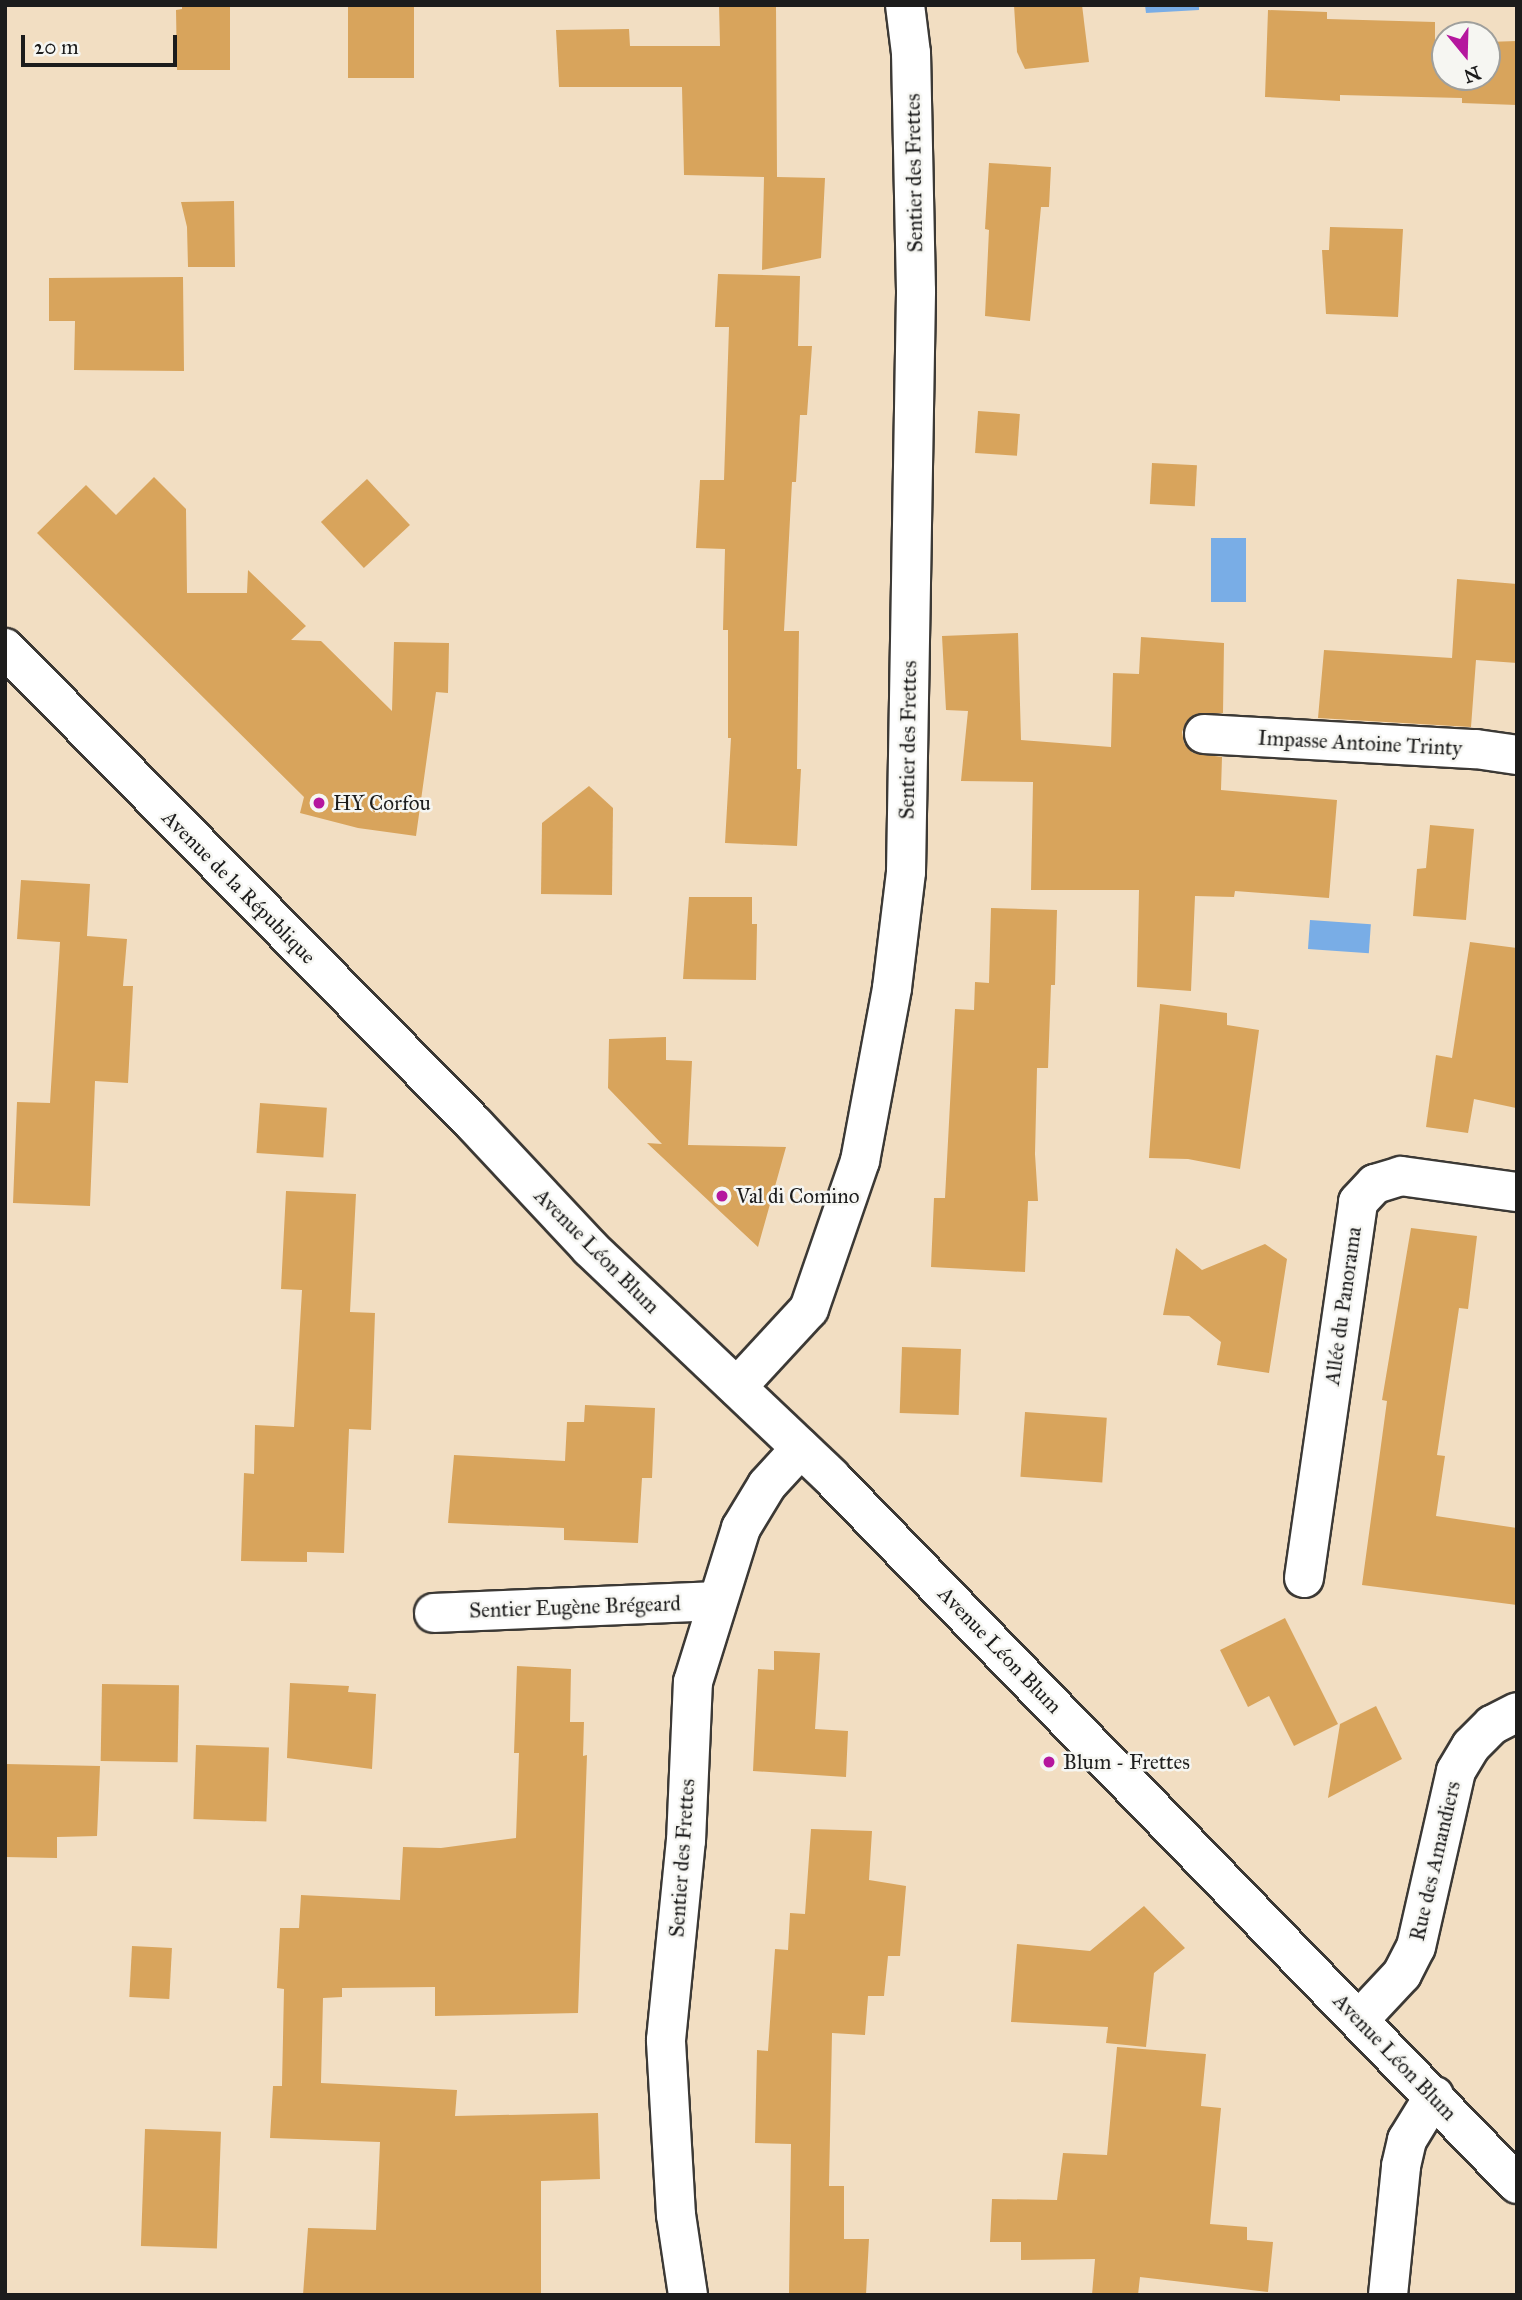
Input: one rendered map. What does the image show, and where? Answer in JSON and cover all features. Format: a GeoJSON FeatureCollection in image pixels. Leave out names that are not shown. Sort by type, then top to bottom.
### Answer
{"type":"FeatureCollection","features":[{"type":"Feature","properties":{"kind":"street","name":"Sentier des Frettes"},"geometry":{"type":"LineString","coordinates":[[737,1387],[809,1309],[860,1161],[892,988],[906,872],[916,291],[911,53],[905,5]]}},
{"type":"Feature","properties":{"kind":"street","name":"Avenue de la République"},"geometry":{"type":"LineString","coordinates":[[5,648],[475,1125]]}},
{"type":"Feature","properties":{"kind":"street","name":"Impasse Antoine Trinty"},"geometry":{"type":"LineString","coordinates":[[1204,734],[1476,749],[1517,755]]}},
{"type":"Feature","properties":{"kind":"street","name":"Avenue Léon Blum"},"geometry":{"type":"LineString","coordinates":[[475,1125],[590,1248],[801,1448],[1517,2183]]}},
{"type":"Feature","properties":{"kind":"street","name":"Allée du Panorama"},"geometry":{"type":"LineString","coordinates":[[1304,1578],[1358,1202],[1375,1184],[1401,1176],[1517,1192]]}},
{"type":"Feature","properties":{"kind":"street","name":"Sentier des Frettes"},"geometry":{"type":"LineString","coordinates":[[688,2295],[676,2215],[666,2040],[685,1841],[693,1682],[741,1528],[767,1485],[801,1448]]}},
{"type":"Feature","properties":{"kind":"street","name":"Sentier Eugène Brégeard"},"geometry":{"type":"LineString","coordinates":[[434,1613],[717,1601]]}},
{"type":"Feature","properties":{"kind":"street","name":"Rue des Amandiers"},"geometry":{"type":"LineString","coordinates":[[1359,2020],[1402,1974],[1416,1947],[1456,1771],[1471,1746],[1492,1725],[1517,1712]]}},
{"type":"Feature","properties":{"kind":"street"},"geometry":{"type":"LineString","coordinates":[[1388,2295],[1407,2140],[1434,2096]]}},
{"type":"Feature","properties":{"kind":"water"},"geometry":{"type":"Polygon","coordinates":[[[1145,5],[1199,5],[1199,10],[1146,13],[1145,5]]]}},
{"type":"Feature","properties":{"kind":"water"},"geometry":{"type":"Polygon","coordinates":[[[1211,538],[1246,538],[1246,602],[1211,602],[1211,538]]]}},
{"type":"Feature","properties":{"kind":"water"},"geometry":{"type":"Polygon","coordinates":[[[1310,920],[1371,924],[1369,953],[1308,949],[1310,920]]]}},
{"type":"Feature","properties":{"kind":"building"},"geometry":{"type":"Polygon","coordinates":[[[182,5],[230,5],[230,70],[177,70],[176,10],[182,9],[182,5]]]}},
{"type":"Feature","properties":{"kind":"building"},"geometry":{"type":"Polygon","coordinates":[[[348,5],[414,5],[414,78],[348,78],[348,5]]]}},
{"type":"Feature","properties":{"kind":"building"},"geometry":{"type":"Polygon","coordinates":[[[719,5],[776,5],[777,177],[825,178],[821,258],[762,270],[764,177],[684,175],[682,87],[559,87],[556,30],[629,29],[630,46],[720,46],[719,5]]]}},
{"type":"Feature","properties":{"kind":"building"},"geometry":{"type":"Polygon","coordinates":[[[1014,5],[1082,5],[1089,62],[1025,69],[1017,52],[1014,5]]]}},
{"type":"Feature","properties":{"kind":"building"},"geometry":{"type":"Polygon","coordinates":[[[1268,10],[1327,12],[1327,19],[1431,22],[1431,91],[1501,91],[1501,42],[1517,41],[1517,105],[1462,103],[1462,98],[1340,95],[1340,101],[1265,97],[1268,10]]]}},
{"type":"Feature","properties":{"kind":"building"},"geometry":{"type":"Polygon","coordinates":[[[989,163],[1051,167],[1049,207],[1041,207],[1030,321],[985,316],[989,230],[985,229],[989,163]]]}},
{"type":"Feature","properties":{"kind":"building"},"geometry":{"type":"Polygon","coordinates":[[[234,201],[235,267],[188,267],[187,227],[181,202],[234,201]]]}},
{"type":"Feature","properties":{"kind":"building"},"geometry":{"type":"Polygon","coordinates":[[[1330,227],[1403,229],[1398,317],[1326,314],[1322,250],[1329,250],[1330,227]]]}},
{"type":"Feature","properties":{"kind":"building"},"geometry":{"type":"Polygon","coordinates":[[[718,274],[800,276],[798,346],[812,346],[807,415],[800,415],[796,482],[792,482],[784,631],[799,631],[797,769],[801,769],[797,846],[725,843],[731,738],[728,738],[728,630],[723,630],[725,549],[696,548],[700,480],[724,480],[729,327],[715,327],[718,274]]]}},
{"type":"Feature","properties":{"kind":"building"},"geometry":{"type":"Polygon","coordinates":[[[183,277],[184,371],[74,370],[75,321],[49,321],[49,278],[183,277]]]}},
{"type":"Feature","properties":{"kind":"building"},"geometry":{"type":"Polygon","coordinates":[[[978,411],[1020,414],[1017,456],[975,453],[978,411]]]}},
{"type":"Feature","properties":{"kind":"building"},"geometry":{"type":"Polygon","coordinates":[[[1152,463],[1197,465],[1195,506],[1150,504],[1152,463]]]}},
{"type":"Feature","properties":{"kind":"building"},"geometry":{"type":"Polygon","coordinates":[[[154,477],[186,509],[187,593],[247,593],[248,570],[306,626],[291,640],[321,641],[392,711],[394,642],[449,643],[448,693],[436,692],[416,836],[358,828],[300,813],[304,797],[37,533],[86,485],[116,515],[154,477]]]}},
{"type":"Feature","properties":{"kind":"building"},"geometry":{"type":"Polygon","coordinates":[[[367,479],[410,525],[364,568],[321,522],[367,479]]]}},
{"type":"Feature","properties":{"kind":"building"},"geometry":{"type":"Polygon","coordinates":[[[1457,579],[1517,584],[1517,663],[1476,660],[1471,727],[1318,718],[1324,650],[1452,658],[1457,579]]]}},
{"type":"Feature","properties":{"kind":"building"},"geometry":{"type":"Polygon","coordinates":[[[1018,633],[1021,740],[1111,747],[1113,673],[1139,674],[1141,637],[1224,643],[1223,713],[1194,715],[1186,722],[1182,732],[1184,743],[1193,753],[1222,757],[1221,790],[1337,800],[1329,898],[1235,891],[1234,897],[1195,896],[1191,991],[1137,987],[1139,890],[1031,890],[1033,782],[961,781],[968,711],[946,710],[942,636],[1018,633]]]}},
{"type":"Feature","properties":{"kind":"building"},"geometry":{"type":"Polygon","coordinates":[[[589,786],[613,808],[612,895],[541,894],[542,823],[589,786]]]}},
{"type":"Feature","properties":{"kind":"building"},"geometry":{"type":"Polygon","coordinates":[[[1430,825],[1474,829],[1466,920],[1413,916],[1417,869],[1426,868],[1430,825]]]}},
{"type":"Feature","properties":{"kind":"building"},"geometry":{"type":"Polygon","coordinates":[[[21,880],[90,884],[87,936],[127,939],[123,986],[133,986],[128,1083],[95,1081],[90,1206],[13,1203],[17,1102],[50,1103],[60,942],[17,939],[21,880]]]}},
{"type":"Feature","properties":{"kind":"building"},"geometry":{"type":"Polygon","coordinates":[[[689,897],[752,897],[752,924],[757,924],[756,980],[683,979],[689,897]]]}},
{"type":"Feature","properties":{"kind":"building"},"geometry":{"type":"Polygon","coordinates":[[[991,908],[1057,910],[1055,985],[1051,985],[1048,1068],[1037,1068],[1035,1154],[1038,1201],[1028,1201],[1025,1272],[931,1267],[934,1198],[945,1198],[955,1009],[974,1010],[975,982],[989,983],[991,908]]]}},
{"type":"Feature","properties":{"kind":"building"},"geometry":{"type":"Polygon","coordinates":[[[1470,942],[1517,948],[1517,1081],[1516,1108],[1474,1099],[1468,1133],[1426,1127],[1436,1055],[1452,1058],[1470,942]]]}},
{"type":"Feature","properties":{"kind":"building"},"geometry":{"type":"Polygon","coordinates":[[[1160,1004],[1227,1013],[1227,1025],[1259,1030],[1240,1169],[1188,1159],[1149,1158],[1160,1004]]]}},
{"type":"Feature","properties":{"kind":"building"},"geometry":{"type":"Polygon","coordinates":[[[666,1037],[666,1060],[692,1061],[688,1145],[786,1147],[758,1247],[647,1143],[662,1144],[608,1088],[609,1039],[666,1037]]]}},
{"type":"Feature","properties":{"kind":"building"},"geometry":{"type":"Polygon","coordinates":[[[260,1103],[327,1108],[323,1158],[257,1153],[260,1103]]]}},
{"type":"Feature","properties":{"kind":"building"},"geometry":{"type":"Polygon","coordinates":[[[286,1191],[356,1194],[350,1312],[375,1313],[371,1430],[349,1429],[344,1553],[307,1552],[307,1562],[241,1561],[244,1473],[254,1474],[255,1425],[294,1427],[302,1290],[281,1289],[286,1191]]]}},
{"type":"Feature","properties":{"kind":"building"},"geometry":{"type":"Polygon","coordinates":[[[1411,1228],[1477,1236],[1468,1309],[1459,1308],[1437,1455],[1445,1456],[1436,1516],[1517,1528],[1517,1605],[1362,1585],[1387,1401],[1382,1400],[1411,1228]]]}},
{"type":"Feature","properties":{"kind":"building"},"geometry":{"type":"Polygon","coordinates":[[[1265,1244],[1287,1259],[1269,1373],[1217,1365],[1221,1342],[1189,1316],[1163,1315],[1176,1248],[1202,1270],[1265,1244]]]}},
{"type":"Feature","properties":{"kind":"building"},"geometry":{"type":"Polygon","coordinates":[[[902,1347],[961,1349],[959,1415],[900,1413],[902,1347]]]}},
{"type":"Feature","properties":{"kind":"building"},"geometry":{"type":"Polygon","coordinates":[[[585,1405],[655,1408],[652,1478],[642,1478],[638,1543],[564,1540],[564,1528],[448,1523],[454,1455],[565,1461],[567,1422],[584,1422],[585,1405]]]}},
{"type":"Feature","properties":{"kind":"building"},"geometry":{"type":"Polygon","coordinates":[[[1025,1412],[1107,1418],[1102,1483],[1020,1477],[1025,1412]]]}},
{"type":"Feature","properties":{"kind":"building"},"geometry":{"type":"Polygon","coordinates":[[[1285,1618],[1338,1724],[1294,1746],[1269,1696],[1248,1707],[1220,1650],[1285,1618]]]}},
{"type":"Feature","properties":{"kind":"building"},"geometry":{"type":"Polygon","coordinates":[[[774,1651],[820,1653],[815,1729],[848,1731],[846,1777],[753,1771],[758,1669],[774,1670],[774,1651]]]}},
{"type":"Feature","properties":{"kind":"building"},"geometry":{"type":"Polygon","coordinates":[[[517,1666],[571,1669],[570,1722],[584,1722],[583,1756],[587,1755],[578,2013],[435,2016],[435,1987],[342,1988],[342,1997],[323,1998],[321,2083],[457,2090],[455,2116],[598,2113],[600,2179],[541,2181],[541,2295],[303,2295],[308,2228],[376,2230],[380,2142],[270,2138],[273,2086],[282,2086],[284,1989],[277,1988],[280,1928],[299,1928],[301,1895],[400,1900],[403,1847],[441,1848],[516,1838],[519,1753],[514,1753],[517,1666]]]}},
{"type":"Feature","properties":{"kind":"building"},"geometry":{"type":"Polygon","coordinates":[[[290,1683],[349,1686],[348,1692],[376,1694],[372,1769],[287,1758],[290,1683]]]}},
{"type":"Feature","properties":{"kind":"building"},"geometry":{"type":"Polygon","coordinates":[[[102,1684],[179,1685],[178,1762],[101,1761],[102,1684]]]}},
{"type":"Feature","properties":{"kind":"building"},"geometry":{"type":"Polygon","coordinates":[[[1376,1706],[1402,1759],[1328,1798],[1340,1724],[1376,1706]]]}},
{"type":"Feature","properties":{"kind":"building"},"geometry":{"type":"Polygon","coordinates":[[[196,1745],[269,1748],[266,1822],[193,1819],[196,1745]]]}},
{"type":"Feature","properties":{"kind":"building"},"geometry":{"type":"Polygon","coordinates":[[[5,1764],[100,1766],[97,1836],[57,1837],[57,1858],[5,1857],[5,1764]]]}},
{"type":"Feature","properties":{"kind":"building"},"geometry":{"type":"Polygon","coordinates":[[[811,1829],[872,1831],[869,1880],[906,1886],[900,1956],[888,1956],[884,1996],[868,1996],[865,2035],[832,2033],[829,2186],[844,2186],[844,2239],[869,2239],[866,2295],[789,2295],[791,2144],[755,2143],[757,2050],[768,2051],[775,1949],[788,1950],[790,1913],[805,1914],[811,1829]]]}},
{"type":"Feature","properties":{"kind":"building"},"geometry":{"type":"Polygon","coordinates":[[[1144,1906],[1185,1948],[1154,1973],[1146,2047],[1106,2043],[1108,2027],[1011,2022],[1017,1944],[1090,1951],[1144,1906]]]}},
{"type":"Feature","properties":{"kind":"building"},"geometry":{"type":"Polygon","coordinates":[[[132,1946],[172,1948],[169,1999],[129,1997],[132,1946]]]}},
{"type":"Feature","properties":{"kind":"building"},"geometry":{"type":"Polygon","coordinates":[[[1117,2047],[1206,2054],[1201,2106],[1221,2108],[1210,2224],[1247,2227],[1247,2240],[1273,2242],[1268,2292],[1140,2277],[1138,2295],[1092,2295],[1095,2259],[1021,2260],[1021,2242],[990,2242],[992,2199],[1057,2200],[1063,2153],[1107,2155],[1117,2047]]]}},
{"type":"Feature","properties":{"kind":"building"},"geometry":{"type":"Polygon","coordinates":[[[145,2129],[221,2132],[217,2249],[141,2246],[145,2129]]]}},
{"type":"Feature","properties":{"kind":"place","name":"HY Corfou"},"geometry":{"type":"Point","coordinates":[319,803]}},
{"type":"Feature","properties":{"kind":"place","name":"Val di Comino"},"geometry":{"type":"Point","coordinates":[722,1196]}},
{"type":"Feature","properties":{"kind":"place","name":"Blum - Frettes"},"geometry":{"type":"Point","coordinates":[1049,1762]}}]}
